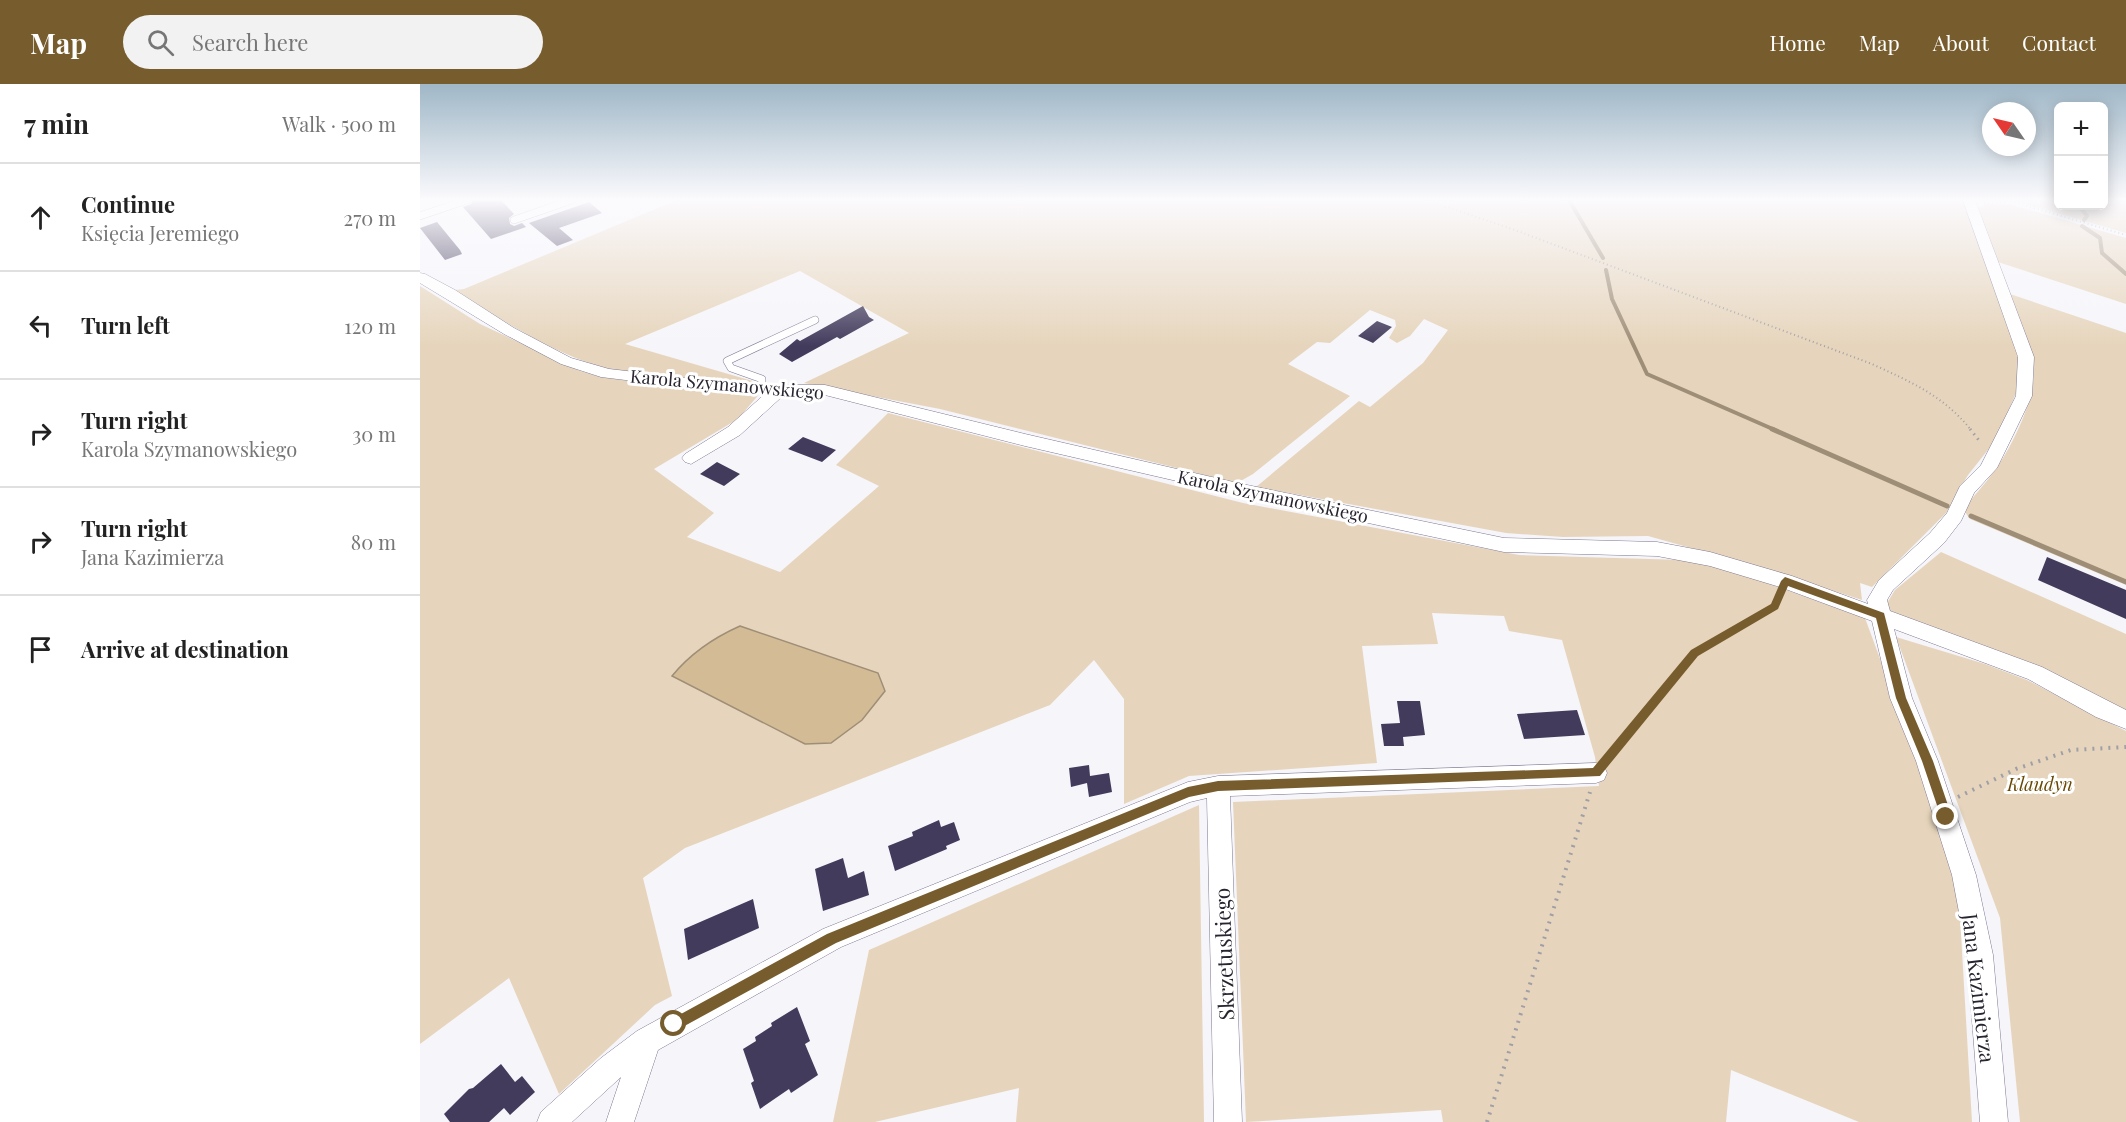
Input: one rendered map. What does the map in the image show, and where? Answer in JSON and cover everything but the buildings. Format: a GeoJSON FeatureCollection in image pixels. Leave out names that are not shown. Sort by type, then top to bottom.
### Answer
{"type":"FeatureCollection","features":[{"type":"Feature","properties":{"kind":"street"},"geometry":{"type":"LineString","coordinates":[[1881,615],[1877,600],[1880,593],[1937,538],[1955,516],[1966,490],[1988,468],[1994,458],[2024,396],[2026,357],[1987,248]]}},
{"type":"Feature","properties":{"kind":"street","name":"Karola Szymanowskiego"},"geometry":{"type":"LineString","coordinates":[[420,277],[450,293],[509,331],[566,361],[607,374],[740,389],[825,390],[1025,440],[1456,536],[1504,545],[1657,549],[1710,559],[1785,581],[2035,673],[2104,711],[2126,720]]}},
{"type":"Feature","properties":{"kind":"street"},"geometry":{"type":"LineString","coordinates":[[691,458],[734,431],[782,388]]}},
{"type":"Feature","properties":{"kind":"street","name":"Jana Kazimierza"},"geometry":{"type":"LineString","coordinates":[[1881,615],[1901,698],[1927,761],[1964,875],[1980,955],[1994,1122]]}},
{"type":"Feature","properties":{"kind":"street"},"geometry":{"type":"LineString","coordinates":[[550,1122],[611,1068],[647,1041],[832,938],[1188,792],[1218,786],[1596,773]]}},
{"type":"Feature","properties":{"kind":"street","name":"Skrzetuskiego"},"geometry":{"type":"LineString","coordinates":[[1218,786],[1228,1122]]}},
{"type":"Feature","properties":{"kind":"street"},"geometry":{"type":"LineString","coordinates":[[620,1122],[647,1041]]}},
{"type":"Feature","properties":{"kind":"lane"},"geometry":{"type":"LineString","coordinates":[[762,388],[762,379],[731,368],[727,361],[815,320]]}},
{"type":"Feature","properties":{"kind":"path"},"geometry":{"type":"LineString","coordinates":[[1564,248],[1872,364],[1926,389],[1961,418],[1994,458]]}},
{"type":"Feature","properties":{"kind":"path"},"geometry":{"type":"LineString","coordinates":[[1487,1122],[1596,773],[1694,653],[1775,607],[1785,581]]}},
{"type":"Feature","properties":{"kind":"path"},"geometry":{"type":"LineString","coordinates":[[1946,817],[1959,796],[2016,769],[2071,750],[2126,747]]}},
{"type":"Feature","properties":{"kind":"green space"},"geometry":{"type":"Polygon","coordinates":[[[561,248],[1983,248],[2020,353],[2017,391],[1995,441],[1968,475],[1946,513],[1872,587],[1860,583],[1862,600],[1759,567],[1648,536],[1563,537],[1506,533],[1256,487],[1359,401],[1370,407],[1423,363],[1448,330],[1424,319],[1410,336],[1397,343],[1389,338],[1396,326],[1395,320],[1370,310],[1330,343],[1317,342],[1288,364],[1350,396],[1253,474],[1237,483],[940,409],[804,383],[909,333],[800,271],[625,344],[756,382],[745,386],[650,376],[598,366],[534,338],[455,290],[464,289],[561,248]]]}},
{"type":"Feature","properties":{"kind":"green space"},"geometry":{"type":"Polygon","coordinates":[[[1992,248],[2126,248],[2126,304],[1998,262],[1992,248]]]}},
{"type":"Feature","properties":{"kind":"green space"},"geometry":{"type":"Polygon","coordinates":[[[420,286],[480,324],[580,371],[601,377],[671,387],[761,392],[738,419],[654,469],[714,513],[687,537],[780,572],[879,486],[836,465],[888,413],[1243,503],[1519,555],[1683,560],[1730,570],[1865,618],[1924,778],[1959,900],[1972,1122],[1859,1122],[1731,1070],[1726,1122],[1443,1122],[1441,1110],[1246,1122],[1233,802],[1599,786],[1595,757],[1562,640],[1509,631],[1504,616],[1432,613],[1438,644],[1362,646],[1377,763],[1189,776],[1124,804],[1124,699],[1094,660],[1050,705],[685,848],[643,878],[672,996],[655,1005],[559,1094],[509,978],[420,1044],[420,286]]]}},
{"type":"Feature","properties":{"kind":"green space"},"geometry":{"type":"Polygon","coordinates":[[[2010,294],[2126,333],[2126,585],[1970,519],[1963,509],[1993,473],[2007,451],[2022,422],[2032,391],[2033,365],[2010,294]]]}},
{"type":"Feature","properties":{"kind":"green space"},"geometry":{"type":"Polygon","coordinates":[[[1941,552],[2126,634],[2126,712],[1884,608],[1895,590],[1941,552]]]}},
{"type":"Feature","properties":{"kind":"green space","name":"Klaudyn"},"geometry":{"type":"Polygon","coordinates":[[[1896,637],[1985,664],[2027,680],[2126,731],[2126,1122],[2020,1122],[2000,918],[1896,637]]]}},
{"type":"Feature","properties":{"kind":"green space"},"geometry":{"type":"Polygon","coordinates":[[[1199,805],[1204,1122],[1016,1122],[1019,1088],[875,1122],[833,1122],[869,950],[1199,805]]]}},
{"type":"Feature","properties":{"kind":"shaded area"},"geometry":{"type":"Polygon","coordinates":[[[740,626],[878,673],[885,691],[862,720],[831,743],[805,744],[672,676],[703,647],[740,626]]]}},
{"type":"Feature","properties":{"kind":"waterway"},"geometry":{"type":"LineString","coordinates":[[1597,248],[1603,258]]}},
{"type":"Feature","properties":{"kind":"waterway"},"geometry":{"type":"LineString","coordinates":[[2101,248],[2102,253],[2126,274]]}},
{"type":"Feature","properties":{"kind":"waterway"},"geometry":{"type":"LineString","coordinates":[[1606,270],[1612,299],[1647,374],[1775,430]]}},
{"type":"Feature","properties":{"kind":"waterway"},"geometry":{"type":"LineString","coordinates":[[1772,429],[1947,506]]}},
{"type":"Feature","properties":{"kind":"waterway"},"geometry":{"type":"LineString","coordinates":[[1971,516],[2126,582]]}},
{"type":"Feature","properties":{"kind":"route"},"geometry":{"type":"LineString","coordinates":[[674,1024],[832,938],[1188,792],[1218,786],[1596,773],[1694,653],[1775,607],[1785,581],[1881,615],[1901,698],[1927,761],[1946,817]]}}]}
